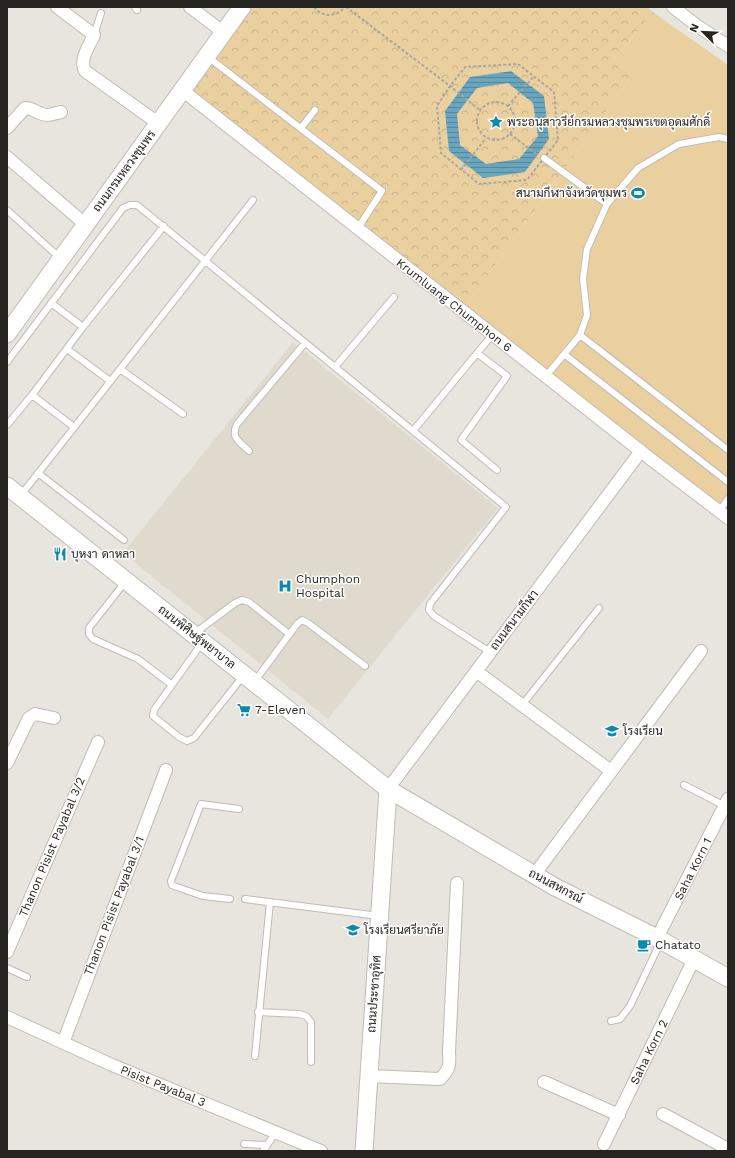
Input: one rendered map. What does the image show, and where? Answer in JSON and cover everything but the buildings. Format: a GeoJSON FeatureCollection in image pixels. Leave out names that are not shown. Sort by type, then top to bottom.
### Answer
{"type":"FeatureCollection","features":[{"type":"Feature","properties":{"kind":"street"},"geometry":{"type":"LineString","coordinates":[[57,7],[94,35],[83,60],[82,66],[85,71],[158,124]]}},
{"type":"Feature","properties":{"kind":"street"},"geometry":{"type":"LineString","coordinates":[[190,7],[224,32]]}},
{"type":"Feature","properties":{"kind":"street","name":"ถนนกรมหลวงชุมพร"},"geometry":{"type":"LineString","coordinates":[[7,334],[242,7]]}},
{"type":"Feature","properties":{"kind":"street"},"geometry":{"type":"LineString","coordinates":[[673,7],[696,25],[728,46]]}},
{"type":"Feature","properties":{"kind":"street","name":"Krumluang Chumphon 6"},"geometry":{"type":"LineString","coordinates":[[182,90],[641,452],[724,514]]}},
{"type":"Feature","properties":{"kind":"street"},"geometry":{"type":"LineString","coordinates":[[9,123],[25,108],[30,108],[45,115],[61,112]]}},
{"type":"Feature","properties":{"kind":"street"},"geometry":{"type":"LineString","coordinates":[[7,157],[86,225]]}},
{"type":"Feature","properties":{"kind":"street","name":"ถนนสนามกีฬา"},"geometry":{"type":"LineString","coordinates":[[388,789],[641,452]]}},
{"type":"Feature","properties":{"kind":"street","name":"ถนนพิศิษฐ์พยาบาล"},"geometry":{"type":"LineString","coordinates":[[13,491],[388,789]]}},
{"type":"Feature","properties":{"kind":"street"},"geometry":{"type":"LineString","coordinates":[[534,874],[701,650]]}},
{"type":"Feature","properties":{"kind":"street"},"geometry":{"type":"LineString","coordinates":[[476,671],[611,771]]}},
{"type":"Feature","properties":{"kind":"street"},"geometry":{"type":"LineString","coordinates":[[7,763],[29,718],[35,714],[54,718]]}},
{"type":"Feature","properties":{"kind":"street","name":"Thanon Pisist Payabal 3/2"},"geometry":{"type":"LineString","coordinates":[[7,952],[98,742]]}},
{"type":"Feature","properties":{"kind":"street","name":"Thanon Pisist Payabal 3/1"},"geometry":{"type":"LineString","coordinates":[[63,1043],[166,770]]}},
{"type":"Feature","properties":{"kind":"street","name":"ถนนสหกรณ์"},"geometry":{"type":"LineString","coordinates":[[388,789],[555,887],[659,939],[728,978]]}},
{"type":"Feature","properties":{"kind":"street","name":"ถนนประชาอุทิศ"},"geometry":{"type":"LineString","coordinates":[[364,1151],[388,789]]}},
{"type":"Feature","properties":{"kind":"street","name":"Saha Korn 1"},"geometry":{"type":"LineString","coordinates":[[659,939],[727,804]]}},
{"type":"Feature","properties":{"kind":"street"},"geometry":{"type":"LineString","coordinates":[[368,1076],[440,1079],[447,1072],[450,1065],[449,1052],[457,883]]}},
{"type":"Feature","properties":{"kind":"street","name":"Saha Korn 2"},"geometry":{"type":"LineString","coordinates":[[604,1144],[694,959]]}},
{"type":"Feature","properties":{"kind":"street","name":"Pisist Payabal 3"},"geometry":{"type":"LineString","coordinates":[[7,1017],[112,1065],[321,1151]]}},
{"type":"Feature","properties":{"kind":"street"},"geometry":{"type":"LineString","coordinates":[[544,1082],[619,1115]]}},
{"type":"Feature","properties":{"kind":"street"},"geometry":{"type":"LineString","coordinates":[[663,1114],[727,1146]]}},
{"type":"Feature","properties":{"kind":"lane"},"geometry":{"type":"LineString","coordinates":[[94,35],[101,13]]}},
{"type":"Feature","properties":{"kind":"lane"},"geometry":{"type":"LineString","coordinates":[[207,56],[382,192],[358,228]]}},
{"type":"Feature","properties":{"kind":"lane"},"geometry":{"type":"LineString","coordinates":[[301,128],[314,110]]}},
{"type":"Feature","properties":{"kind":"lane"},"geometry":{"type":"LineString","coordinates":[[546,376],[580,335],[587,315],[583,279],[587,249],[607,204],[638,168],[679,144],[719,137],[728,139]]}},
{"type":"Feature","properties":{"kind":"lane"},"geometry":{"type":"LineString","coordinates":[[544,158],[607,204]]}},
{"type":"Feature","properties":{"kind":"lane"},"geometry":{"type":"LineString","coordinates":[[13,491],[38,473],[253,200]]}},
{"type":"Feature","properties":{"kind":"lane"},"geometry":{"type":"LineString","coordinates":[[7,362],[123,208],[130,205],[137,205],[506,507],[430,604],[429,610],[434,616],[490,652]]}},
{"type":"Feature","properties":{"kind":"lane"},"geometry":{"type":"LineString","coordinates":[[7,210],[61,259]]}},
{"type":"Feature","properties":{"kind":"lane"},"geometry":{"type":"LineString","coordinates":[[7,425],[164,226]]}},
{"type":"Feature","properties":{"kind":"lane"},"geometry":{"type":"LineString","coordinates":[[335,367],[394,297]]}},
{"type":"Feature","properties":{"kind":"lane"},"geometry":{"type":"LineString","coordinates":[[51,304],[83,328]]}},
{"type":"Feature","properties":{"kind":"lane"},"geometry":{"type":"LineString","coordinates":[[413,431],[492,335]]}},
{"type":"Feature","properties":{"kind":"lane"},"geometry":{"type":"LineString","coordinates":[[580,335],[728,450]]}},
{"type":"Feature","properties":{"kind":"lane"},"geometry":{"type":"LineString","coordinates":[[249,451],[234,437],[233,431],[237,424],[305,343]]}},
{"type":"Feature","properties":{"kind":"lane"},"geometry":{"type":"LineString","coordinates":[[67,349],[110,381]]}},
{"type":"Feature","properties":{"kind":"lane"},"geometry":{"type":"LineString","coordinates":[[477,352],[507,376],[461,440],[497,470]]}},
{"type":"Feature","properties":{"kind":"lane"},"geometry":{"type":"LineString","coordinates":[[564,354],[728,482]]}},
{"type":"Feature","properties":{"kind":"lane"},"geometry":{"type":"LineString","coordinates":[[120,369],[183,414]]}},
{"type":"Feature","properties":{"kind":"lane"},"geometry":{"type":"LineString","coordinates":[[32,395],[74,427]]}},
{"type":"Feature","properties":{"kind":"lane"},"geometry":{"type":"LineString","coordinates":[[38,473],[124,540]]}},
{"type":"Feature","properties":{"kind":"lane"},"geometry":{"type":"LineString","coordinates":[[724,514],[728,499]]}},
{"type":"Feature","properties":{"kind":"lane"},"geometry":{"type":"LineString","coordinates":[[126,580],[88,628],[89,634],[93,639],[138,659],[172,685]]}},
{"type":"Feature","properties":{"kind":"lane"},"geometry":{"type":"LineString","coordinates":[[290,634],[249,602],[242,600],[235,603],[198,638],[172,685],[154,710],[153,716],[179,738],[187,741],[194,738],[290,634],[297,624],[302,620],[365,666]]}},
{"type":"Feature","properties":{"kind":"lane"},"geometry":{"type":"LineString","coordinates":[[522,705],[599,608]]}},
{"type":"Feature","properties":{"kind":"lane"},"geometry":{"type":"LineString","coordinates":[[684,785],[727,804]]}},
{"type":"Feature","properties":{"kind":"lane"},"geometry":{"type":"LineString","coordinates":[[230,899],[203,896],[174,886],[172,885],[172,881],[201,804],[239,809]]}},
{"type":"Feature","properties":{"kind":"lane"},"geometry":{"type":"LineString","coordinates":[[245,900],[379,916]]}},
{"type":"Feature","properties":{"kind":"lane"},"geometry":{"type":"LineString","coordinates":[[255,1056],[258,1012],[270,902]]}},
{"type":"Feature","properties":{"kind":"lane"},"geometry":{"type":"LineString","coordinates":[[611,1022],[620,1019],[630,1006],[659,939]]}},
{"type":"Feature","properties":{"kind":"lane"},"geometry":{"type":"LineString","coordinates":[[7,968],[27,977]]}},
{"type":"Feature","properties":{"kind":"lane"},"geometry":{"type":"LineString","coordinates":[[258,1012],[299,1014],[306,1016],[311,1022],[311,1062]]}},
{"type":"Feature","properties":{"kind":"lane"},"geometry":{"type":"LineString","coordinates":[[244,1144],[265,1148],[276,1132]]}},
{"type":"Feature","properties":{"kind":"path"},"geometry":{"type":"LineString","coordinates":[[314,7],[319,12],[330,16],[336,14],[345,7],[481,111]]}},
{"type":"Feature","properties":{"kind":"path"},"geometry":{"type":"LineString","coordinates":[[518,64],[534,76],[554,92],[558,140],[527,180],[479,184],[441,153],[437,106],[465,67],[518,64]]}},
{"type":"Feature","properties":{"kind":"path"},"geometry":{"type":"LineString","coordinates":[[508,106],[534,76]]}},
{"type":"Feature","properties":{"kind":"path"},"geometry":{"type":"LineString","coordinates":[[496,102],[508,106],[514,117],[515,123],[510,134],[500,140],[487,138],[479,129],[477,123],[481,111],[490,104],[496,102]]}},
{"type":"Feature","properties":{"kind":"path"},"geometry":{"type":"LineString","coordinates":[[510,134],[544,158]]}},
{"type":"Feature","properties":{"kind":"path"},"geometry":{"type":"LineString","coordinates":[[462,170],[487,138]]}},
{"type":"Feature","properties":{"kind":"shaded area"},"geometry":{"type":"Polygon","coordinates":[[[293,342],[498,508],[328,719],[123,553],[293,342]]]}},
{"type":"Feature","properties":{"kind":"green space"},"geometry":{"type":"Polygon","coordinates":[[[242,7],[647,7],[654,13],[614,58],[632,76],[462,311],[182,90],[242,7]]]}},
{"type":"Feature","properties":{"kind":"green space","name":"สนามกีฬาจังหวัดชุมพร"},"geometry":{"type":"Polygon","coordinates":[[[654,13],[728,65],[728,516],[462,311],[632,76],[614,58],[654,13]]]}},
{"type":"Feature","properties":{"kind":"water"},"geometry":{"type":"Polygon","coordinates":[[[511,71],[544,96],[549,139],[525,172],[483,178],[449,151],[445,111],[470,77],[511,71]],[[508,83],[477,88],[457,114],[460,145],[486,164],[519,159],[538,136],[533,103],[508,83]]]}},
{"type":"Feature","properties":{"kind":"place","name":"พระอนุสาวรีย์กรมหลวงชุมพรเขตอุดมศักดิ์"},"geometry":{"type":"Point","coordinates":[496,122]}},
{"type":"Feature","properties":{"kind":"place","name":"สนามกีฬาจังหวัดชุมพร"},"geometry":{"type":"Point","coordinates":[638,193]}},
{"type":"Feature","properties":{"kind":"place","name":"บุหงา ดาหลา"},"geometry":{"type":"Point","coordinates":[60,554]}},
{"type":"Feature","properties":{"kind":"place","name":"Chumphon Hospital"},"geometry":{"type":"Point","coordinates":[285,586]}},
{"type":"Feature","properties":{"kind":"place","name":"7-Eleven"},"geometry":{"type":"Point","coordinates":[244,710]}},
{"type":"Feature","properties":{"kind":"place","name":"โรงเรียน"},"geometry":{"type":"Point","coordinates":[612,731]}},
{"type":"Feature","properties":{"kind":"place","name":"โรงเรียนศรียาภัย"},"geometry":{"type":"Point","coordinates":[353,930]}},
{"type":"Feature","properties":{"kind":"place","name":"Chatato"},"geometry":{"type":"Point","coordinates":[644,945]}}]}
